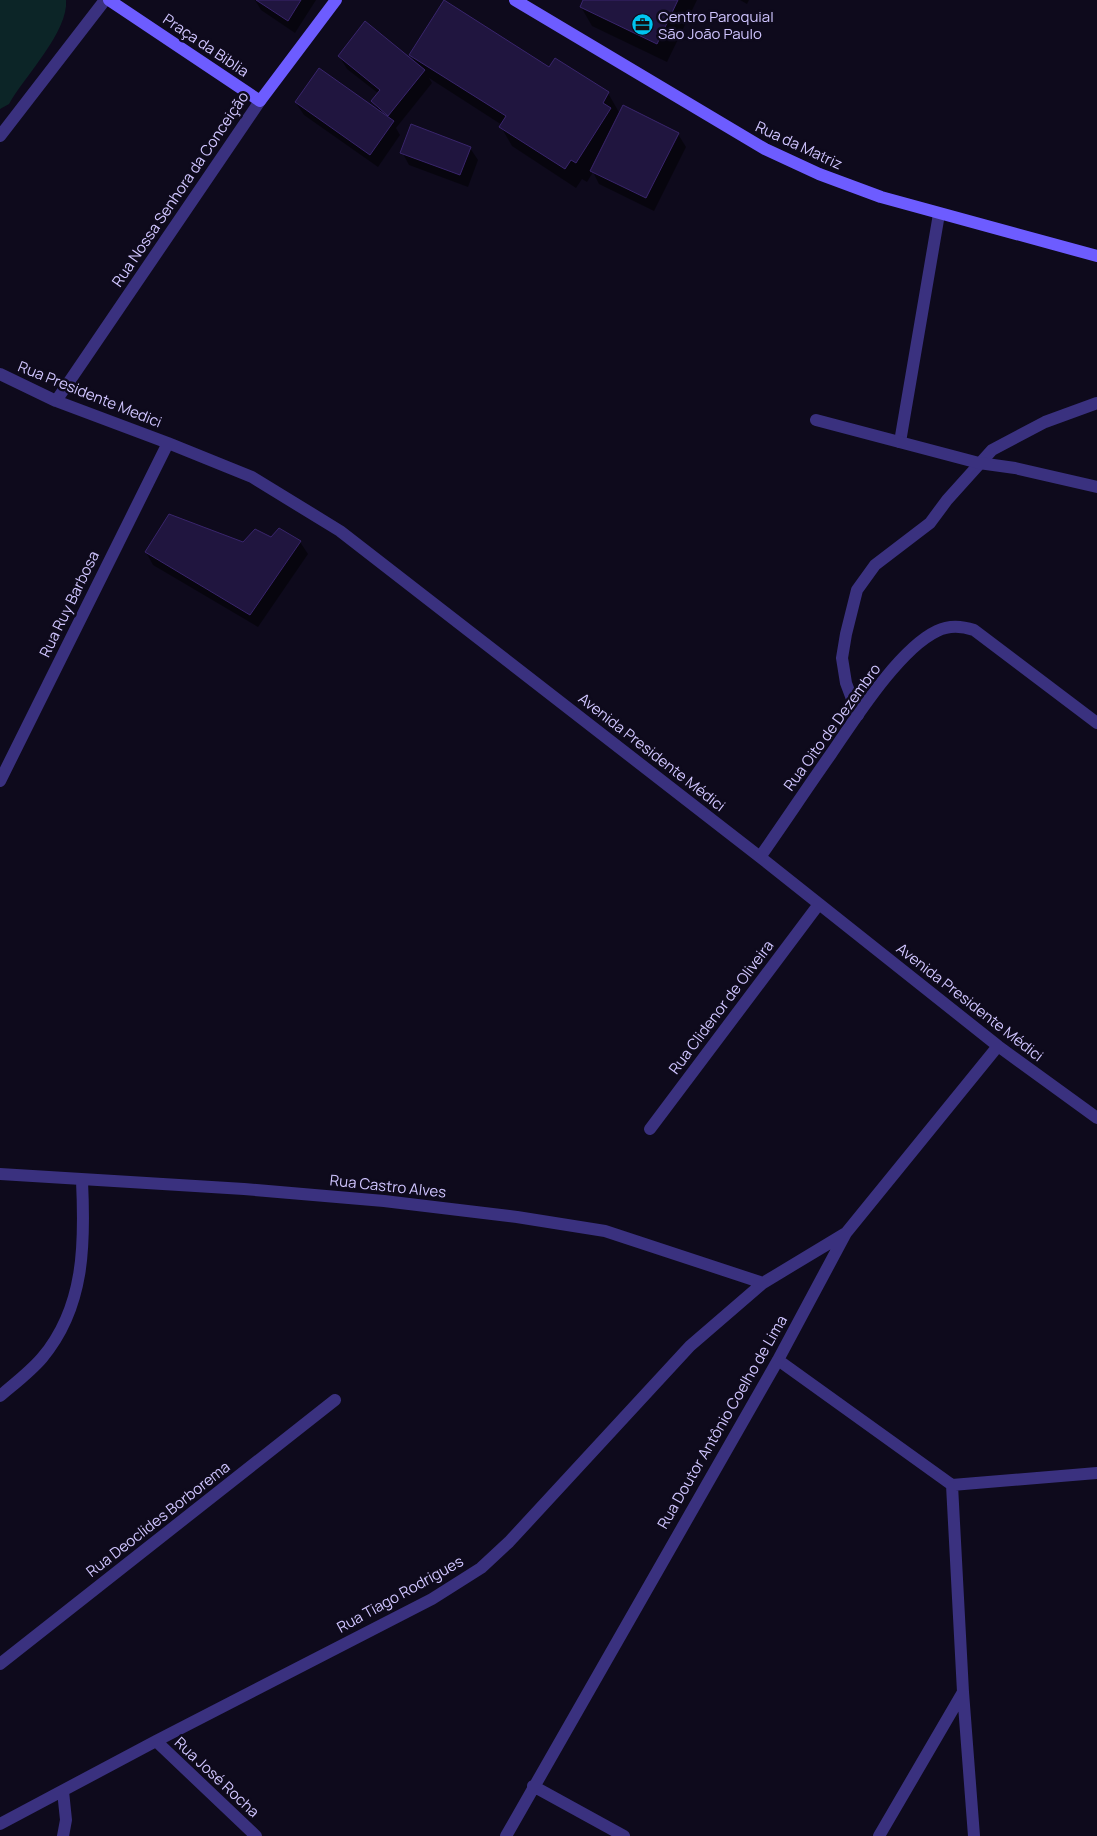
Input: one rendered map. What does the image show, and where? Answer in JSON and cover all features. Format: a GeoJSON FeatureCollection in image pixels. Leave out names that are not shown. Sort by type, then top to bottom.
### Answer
{"type":"FeatureCollection","features":[{"type":"Feature","properties":{"kind":"main road","name":"Praça da Biblia"},"geometry":{"type":"LineString","coordinates":[[109,0],[260,101]]}},
{"type":"Feature","properties":{"kind":"main road","name":"Rua Nossa Senhora da Conceição"},"geometry":{"type":"LineString","coordinates":[[260,101],[336,0]]}},
{"type":"Feature","properties":{"kind":"main road","name":"Rua da Matriz"},"geometry":{"type":"LineString","coordinates":[[515,0],[765,149],[819,174],[881,197],[1097,256]]}},
{"type":"Feature","properties":{"kind":"street"},"geometry":{"type":"LineString","coordinates":[[0,136],[105,0]]}},
{"type":"Feature","properties":{"kind":"street","name":"Rua Nossa Senhora da Conceição"},"geometry":{"type":"LineString","coordinates":[[56,401],[260,101]]}},
{"type":"Feature","properties":{"kind":"street"},"geometry":{"type":"LineString","coordinates":[[900,442],[939,214]]}},
{"type":"Feature","properties":{"kind":"street","name":"Rua Presidente Medici"},"geometry":{"type":"LineString","coordinates":[[0,374],[56,401],[168,443]]}},
{"type":"Feature","properties":{"kind":"street"},"geometry":{"type":"LineString","coordinates":[[858,715],[846,683],[842,658],[857,590],[875,565],[930,523],[947,500],[992,450],[1045,422],[1097,403]]}},
{"type":"Feature","properties":{"kind":"street"},"geometry":{"type":"LineString","coordinates":[[816,420],[979,463],[1015,468],[1097,487]]}},
{"type":"Feature","properties":{"kind":"street","name":"Rua Ruy Barbosa"},"geometry":{"type":"LineString","coordinates":[[0,780],[168,443]]}},
{"type":"Feature","properties":{"kind":"street","name":"Avenida Presidente Médici"},"geometry":{"type":"LineString","coordinates":[[168,443],[252,477],[340,531],[760,857],[998,1046],[1097,1118]]}},
{"type":"Feature","properties":{"kind":"street","name":"Rua Oito de Dezembro"},"geometry":{"type":"LineString","coordinates":[[760,857],[858,715],[900,662],[937,631],[964,626],[974,630],[1097,724]]}},
{"type":"Feature","properties":{"kind":"street","name":"Rua Clidenor de Oliveira"},"geometry":{"type":"LineString","coordinates":[[650,1129],[819,904]]}},
{"type":"Feature","properties":{"kind":"street","name":"Rua Doutor Antônio Coelho de Lima"},"geometry":{"type":"LineString","coordinates":[[506,1836],[778,1360],[846,1232],[998,1046]]}},
{"type":"Feature","properties":{"kind":"street","name":"Rua Castro Alves"},"geometry":{"type":"LineString","coordinates":[[0,1174],[244,1189],[384,1201],[517,1217],[604,1231],[763,1283]]}},
{"type":"Feature","properties":{"kind":"street"},"geometry":{"type":"LineString","coordinates":[[0,1396],[42,1358],[65,1322],[80,1281],[84,1227],[82,1180]]}},
{"type":"Feature","properties":{"kind":"street","name":"Rua Tiago Rodrigues"},"geometry":{"type":"LineString","coordinates":[[0,1824],[156,1741],[432,1599],[481,1568],[509,1542],[690,1346],[763,1283],[846,1232]]}},
{"type":"Feature","properties":{"kind":"street"},"geometry":{"type":"LineString","coordinates":[[778,1360],[952,1485],[1097,1473]]}},
{"type":"Feature","properties":{"kind":"street","name":"Rua Deoclides Borborema"},"geometry":{"type":"LineString","coordinates":[[0,1664],[336,1400]]}},
{"type":"Feature","properties":{"kind":"street"},"geometry":{"type":"LineString","coordinates":[[952,1485],[963,1692],[974,1836]]}},
{"type":"Feature","properties":{"kind":"street"},"geometry":{"type":"LineString","coordinates":[[879,1836],[963,1692]]}},
{"type":"Feature","properties":{"kind":"street","name":"Rua José Rocha"},"geometry":{"type":"LineString","coordinates":[[156,1741],[256,1836]]}},
{"type":"Feature","properties":{"kind":"street"},"geometry":{"type":"LineString","coordinates":[[534,1786],[624,1836]]}},
{"type":"Feature","properties":{"kind":"street"},"geometry":{"type":"LineString","coordinates":[[63,1791],[66,1820],[63,1836]]}},
{"type":"Feature","properties":{"kind":"green space"},"geometry":{"type":"Polygon","coordinates":[[[0,0],[66,0],[65,12],[60,26],[44,54],[9,104],[0,109],[0,0]]]}},
{"type":"Feature","properties":{"kind":"building"},"geometry":{"type":"Polygon","coordinates":[[[256,0],[301,0],[288,21],[256,0]]]}},
{"type":"Feature","properties":{"kind":"building"},"geometry":{"type":"Polygon","coordinates":[[[444,0],[549,67],[555,58],[609,92],[603,103],[611,108],[576,163],[571,160],[565,169],[499,127],[506,116],[409,55],[444,0]]]}},
{"type":"Feature","properties":{"kind":"building","name":"Centro Paroquial São João Paulo"},"geometry":{"type":"Polygon","coordinates":[[[583,0],[678,0],[657,44],[580,7],[583,0]]]}},
{"type":"Feature","properties":{"kind":"building"},"geometry":{"type":"Polygon","coordinates":[[[365,21],[425,70],[388,116],[371,101],[380,90],[338,56],[365,21]]]}},
{"type":"Feature","properties":{"kind":"building"},"geometry":{"type":"Polygon","coordinates":[[[319,68],[394,121],[370,155],[295,102],[319,68]]]}},
{"type":"Feature","properties":{"kind":"building"},"geometry":{"type":"Polygon","coordinates":[[[623,105],[679,133],[646,198],[590,171],[623,105]]]}},
{"type":"Feature","properties":{"kind":"building"},"geometry":{"type":"Polygon","coordinates":[[[411,124],[471,147],[460,175],[400,153],[411,124]]]}},
{"type":"Feature","properties":{"kind":"building"},"geometry":{"type":"Polygon","coordinates":[[[169,514],[243,542],[255,529],[271,537],[279,528],[301,541],[250,615],[145,552],[169,514]]]}},
{"type":"Feature","properties":{"kind":"place","name":"Centro Paroquial São João Paulo"},"geometry":{"type":"Point","coordinates":[642,25]}}]}
